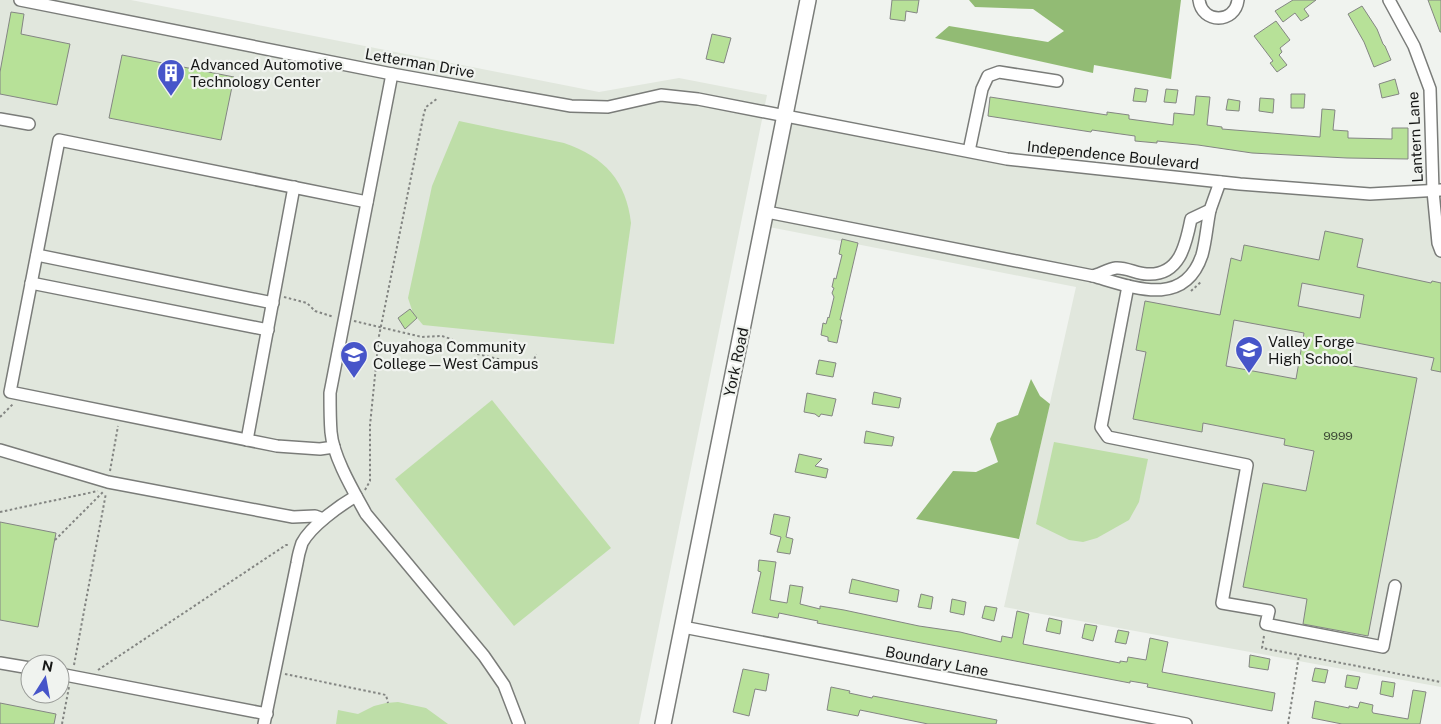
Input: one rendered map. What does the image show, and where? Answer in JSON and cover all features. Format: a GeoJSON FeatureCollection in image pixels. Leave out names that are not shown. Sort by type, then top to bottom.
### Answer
{"type":"FeatureCollection","features":[{"type":"Feature","properties":{"kind":"main road","name":"York Road"},"geometry":{"type":"LineString","coordinates":[[663,724],[808,0]]}},
{"type":"Feature","properties":{"kind":"street","name":"Letterman Drive"},"geometry":{"type":"LineString","coordinates":[[20,0],[392,74],[571,106],[608,107],[661,95],[698,99],[786,116]]}},
{"type":"Feature","properties":{"kind":"street"},"geometry":{"type":"LineString","coordinates":[[1199,0],[1202,10],[1206,14],[1218,19],[1231,15],[1235,10],[1238,0]]}},
{"type":"Feature","properties":{"kind":"street","name":"Lantern Lane"},"geometry":{"type":"LineString","coordinates":[[1389,0],[1414,46],[1430,89],[1437,190],[1438,243],[1441,251]]}},
{"type":"Feature","properties":{"kind":"street"},"geometry":{"type":"LineString","coordinates":[[969,151],[982,88],[988,76],[999,72],[1057,81]]}},
{"type":"Feature","properties":{"kind":"street"},"geometry":{"type":"LineString","coordinates":[[392,74],[330,394],[331,434],[334,447],[366,514],[484,656],[504,686],[519,724]]}},
{"type":"Feature","properties":{"kind":"street","name":"Independence Boulevard"},"geometry":{"type":"LineString","coordinates":[[786,116],[1007,159],[1220,182],[1370,194],[1437,190]]}},
{"type":"Feature","properties":{"kind":"street"},"geometry":{"type":"LineString","coordinates":[[0,119],[28,124]]}},
{"type":"Feature","properties":{"kind":"street"},"geometry":{"type":"LineString","coordinates":[[334,447],[320,449],[247,440],[10,392],[59,140],[367,202]]}},
{"type":"Feature","properties":{"kind":"street"},"geometry":{"type":"LineString","coordinates":[[767,212],[1093,276],[1128,286],[1156,291],[1168,290],[1180,285],[1193,272],[1202,256],[1210,210],[1220,182]]}},
{"type":"Feature","properties":{"kind":"street"},"geometry":{"type":"LineString","coordinates":[[247,440],[294,187]]}},
{"type":"Feature","properties":{"kind":"street"},"geometry":{"type":"LineString","coordinates":[[1093,276],[1116,268],[1147,274],[1163,272],[1173,265],[1183,251],[1191,218],[1210,210]]}},
{"type":"Feature","properties":{"kind":"street"},"geometry":{"type":"LineString","coordinates":[[37,255],[273,303]]}},
{"type":"Feature","properties":{"kind":"street"},"geometry":{"type":"LineString","coordinates":[[31,283],[268,330]]}},
{"type":"Feature","properties":{"kind":"street"},"geometry":{"type":"LineString","coordinates":[[1128,286],[1101,427],[1108,437],[1246,466],[1222,603],[1269,612],[1266,624],[1383,647],[1395,586]]}},
{"type":"Feature","properties":{"kind":"street"},"geometry":{"type":"LineString","coordinates":[[0,450],[107,485],[293,517],[314,516],[323,519]]}},
{"type":"Feature","properties":{"kind":"street"},"geometry":{"type":"LineString","coordinates":[[70,676],[265,719],[296,562],[303,543],[323,519],[356,496]]}},
{"type":"Feature","properties":{"kind":"street","name":"Boundary Lane"},"geometry":{"type":"LineString","coordinates":[[683,627],[1186,724]]}},
{"type":"Feature","properties":{"kind":"street"},"geometry":{"type":"LineString","coordinates":[[0,663],[20,666]]}},
{"type":"Feature","properties":{"kind":"path"},"geometry":{"type":"LineString","coordinates":[[356,496],[365,491],[370,481],[370,425],[380,328],[424,113],[426,107],[438,98]]}},
{"type":"Feature","properties":{"kind":"path"},"geometry":{"type":"LineString","coordinates":[[293,298],[307,303],[315,311],[336,318]]}},
{"type":"Feature","properties":{"kind":"path"},"geometry":{"type":"LineString","coordinates":[[352,321],[422,337],[442,336],[469,352],[519,364],[534,360],[536,354]]}},
{"type":"Feature","properties":{"kind":"path"},"geometry":{"type":"LineString","coordinates":[[0,417],[13,404]]}},
{"type":"Feature","properties":{"kind":"path"},"geometry":{"type":"LineString","coordinates":[[70,656],[119,422]]}},
{"type":"Feature","properties":{"kind":"path"},"geometry":{"type":"LineString","coordinates":[[0,512],[107,485]]}},
{"type":"Feature","properties":{"kind":"path"},"geometry":{"type":"LineString","coordinates":[[55,540],[107,485]]}},
{"type":"Feature","properties":{"kind":"path"},"geometry":{"type":"LineString","coordinates":[[86,678],[286,545],[303,543]]}},
{"type":"Feature","properties":{"kind":"path"},"geometry":{"type":"LineString","coordinates":[[1266,624],[1262,648],[1441,682]]}},
{"type":"Feature","properties":{"kind":"path"},"geometry":{"type":"LineString","coordinates":[[1288,724],[1300,655]]}},
{"type":"Feature","properties":{"kind":"path"},"geometry":{"type":"LineString","coordinates":[[275,672],[386,695],[388,703]]}},
{"type":"Feature","properties":{"kind":"path"},"geometry":{"type":"LineString","coordinates":[[62,724],[64,704]]}},
{"type":"Feature","properties":{"kind":"shaded area","name":"Cuyahoga Community College—West Campus"},"geometry":{"type":"Polygon","coordinates":[[[0,0],[131,0],[599,92],[679,78],[767,95],[639,724],[0,724],[0,0]]]}},
{"type":"Feature","properties":{"kind":"shaded area","name":"Valley Forge High School"},"geometry":{"type":"Polygon","coordinates":[[[786,116],[1007,159],[1370,194],[1441,190],[1441,687],[1004,607],[1076,287],[764,226],[786,116]]]}},
{"type":"Feature","properties":{"kind":"green space"},"geometry":{"type":"Polygon","coordinates":[[[969,0],[1181,0],[1171,79],[1094,65],[1093,73],[935,38],[949,26],[1048,42],[1064,31],[1033,9],[975,7],[969,0]]]}},
{"type":"Feature","properties":{"kind":"green space"},"geometry":{"type":"Polygon","coordinates":[[[459,121],[564,143],[591,156],[611,172],[624,195],[631,223],[614,344],[423,325],[413,313],[408,298],[432,186],[459,121]]]}},
{"type":"Feature","properties":{"kind":"green space"},"geometry":{"type":"Polygon","coordinates":[[[1031,379],[1040,396],[1050,404],[1019,539],[916,519],[953,471],[976,472],[998,462],[990,439],[997,423],[1018,415],[1031,379]]]}},
{"type":"Feature","properties":{"kind":"green space"},"geometry":{"type":"Polygon","coordinates":[[[492,400],[611,548],[514,626],[395,479],[492,400]]]}},
{"type":"Feature","properties":{"kind":"green space"},"geometry":{"type":"Polygon","coordinates":[[[1054,442],[1148,459],[1139,502],[1129,520],[1097,538],[1083,542],[1069,540],[1036,524],[1054,442]]]}},
{"type":"Feature","properties":{"kind":"green space"},"geometry":{"type":"Polygon","coordinates":[[[398,702],[426,708],[448,724],[336,724],[338,710],[358,714],[374,706],[398,702]]]}},
{"type":"Feature","properties":{"kind":"building"},"geometry":{"type":"Polygon","coordinates":[[[892,0],[919,0],[917,13],[906,11],[905,21],[890,19],[892,0]]]}},
{"type":"Feature","properties":{"kind":"building"},"geometry":{"type":"Polygon","coordinates":[[[1293,0],[1316,0],[1304,9],[1309,16],[1301,21],[1295,13],[1283,22],[1275,11],[1293,0]]]}},
{"type":"Feature","properties":{"kind":"building"},"geometry":{"type":"Polygon","coordinates":[[[1428,0],[1441,0],[1441,32],[1440,32],[1428,0]]]}},
{"type":"Feature","properties":{"kind":"building"},"geometry":{"type":"Polygon","coordinates":[[[1362,6],[1377,29],[1391,60],[1374,67],[1364,42],[1348,14],[1362,6]]]}},
{"type":"Feature","properties":{"kind":"building"},"geometry":{"type":"Polygon","coordinates":[[[11,12],[24,14],[21,34],[70,44],[57,105],[0,94],[0,72],[11,12]]]}},
{"type":"Feature","properties":{"kind":"building"},"geometry":{"type":"Polygon","coordinates":[[[1276,21],[1290,40],[1280,48],[1282,52],[1279,55],[1287,65],[1277,72],[1270,63],[1273,61],[1254,36],[1276,21]]]}},
{"type":"Feature","properties":{"kind":"building"},"geometry":{"type":"Polygon","coordinates":[[[712,34],[731,38],[724,63],[706,59],[712,34]]]}},
{"type":"Feature","properties":{"kind":"building","name":"Advanced Automotive Technology Center"},"geometry":{"type":"Polygon","coordinates":[[[122,55],[234,77],[221,140],[109,118],[122,55]]]}},
{"type":"Feature","properties":{"kind":"building"},"geometry":{"type":"Polygon","coordinates":[[[1395,79],[1399,94],[1382,98],[1379,84],[1395,79]]]}},
{"type":"Feature","properties":{"kind":"building"},"geometry":{"type":"Polygon","coordinates":[[[1135,88],[1148,90],[1146,102],[1133,101],[1135,88]]]}},
{"type":"Feature","properties":{"kind":"building"},"geometry":{"type":"Polygon","coordinates":[[[1166,89],[1178,90],[1176,103],[1164,102],[1166,89]]]}},
{"type":"Feature","properties":{"kind":"building"},"geometry":{"type":"Polygon","coordinates":[[[1291,94],[1305,94],[1304,108],[1291,108],[1291,94]]]}},
{"type":"Feature","properties":{"kind":"building"},"geometry":{"type":"Polygon","coordinates":[[[1196,96],[1210,97],[1207,125],[1222,127],[1222,129],[1320,137],[1322,109],[1335,110],[1333,130],[1348,131],[1348,138],[1392,139],[1392,128],[1408,128],[1408,159],[1252,153],[1198,145],[1135,141],[1135,136],[1092,130],[1091,132],[988,116],[990,97],[1107,115],[1107,112],[1129,115],[1129,119],[1173,125],[1174,113],[1194,115],[1196,96]]]}},
{"type":"Feature","properties":{"kind":"building"},"geometry":{"type":"Polygon","coordinates":[[[1260,98],[1274,99],[1273,113],[1259,111],[1260,98]]]}},
{"type":"Feature","properties":{"kind":"building"},"geometry":{"type":"Polygon","coordinates":[[[1228,99],[1240,101],[1239,111],[1226,110],[1228,99]]]}},
{"type":"Feature","properties":{"kind":"building","name":"Valley Forge High School"},"geometry":{"type":"Polygon","coordinates":[[[1325,231],[1363,239],[1357,267],[1431,283],[1432,281],[1441,283],[1441,372],[1431,370],[1434,358],[1352,342],[1348,365],[1417,378],[1368,636],[1303,624],[1307,599],[1243,587],[1263,483],[1306,491],[1314,451],[1284,445],[1285,439],[1203,423],[1202,432],[1133,419],[1146,352],[1136,350],[1145,301],[1220,315],[1231,258],[1241,261],[1244,245],[1319,260],[1325,231]],[[1302,283],[1298,306],[1360,318],[1364,295],[1302,283]],[[1234,320],[1226,366],[1296,379],[1304,333],[1234,320]]]}},
{"type":"Feature","properties":{"kind":"building"},"geometry":{"type":"Polygon","coordinates":[[[842,239],[858,243],[840,320],[842,320],[837,343],[828,341],[828,337],[821,335],[823,323],[826,324],[829,318],[834,297],[832,293],[834,288],[832,287],[842,255],[839,254],[842,239]]]}},
{"type":"Feature","properties":{"kind":"building"},"geometry":{"type":"Polygon","coordinates":[[[410,309],[417,318],[405,329],[398,318],[410,309]]]}},
{"type":"Feature","properties":{"kind":"building"},"geometry":{"type":"Polygon","coordinates":[[[819,360],[836,363],[833,377],[816,374],[819,360]]]}},
{"type":"Feature","properties":{"kind":"building"},"geometry":{"type":"Polygon","coordinates":[[[874,392],[901,398],[899,408],[872,404],[874,392]]]}},
{"type":"Feature","properties":{"kind":"building"},"geometry":{"type":"Polygon","coordinates":[[[807,393],[836,399],[832,416],[821,414],[819,417],[815,414],[804,412],[807,393]]]}},
{"type":"Feature","properties":{"kind":"building"},"geometry":{"type":"Polygon","coordinates":[[[866,431],[894,437],[892,446],[864,443],[866,431]]]}},
{"type":"Feature","properties":{"kind":"building"},"geometry":{"type":"Polygon","coordinates":[[[799,454],[822,459],[815,466],[828,469],[826,478],[795,472],[799,454]]]}},
{"type":"Feature","properties":{"kind":"building"},"geometry":{"type":"Polygon","coordinates":[[[774,514],[790,517],[786,537],[793,539],[790,554],[777,552],[781,537],[770,534],[774,514]]]}},
{"type":"Feature","properties":{"kind":"building"},"geometry":{"type":"Polygon","coordinates":[[[0,522],[56,533],[38,627],[0,620],[0,522]]]}},
{"type":"Feature","properties":{"kind":"building"},"geometry":{"type":"Polygon","coordinates":[[[759,560],[776,562],[770,600],[787,603],[790,585],[803,587],[800,604],[820,609],[820,606],[844,610],[919,626],[960,632],[1001,642],[1002,636],[1012,638],[1017,611],[1029,614],[1023,644],[1120,663],[1120,661],[1127,662],[1128,657],[1146,660],[1150,638],[1168,642],[1162,672],[1275,693],[1272,711],[1147,687],[1148,684],[1130,681],[1130,683],[817,623],[818,621],[779,613],[778,618],[752,613],[761,572],[758,571],[759,560]]]}},
{"type":"Feature","properties":{"kind":"building"},"geometry":{"type":"Polygon","coordinates":[[[852,579],[899,590],[897,602],[849,593],[852,579]]]}},
{"type":"Feature","properties":{"kind":"building"},"geometry":{"type":"Polygon","coordinates":[[[921,594],[933,597],[931,609],[918,607],[921,594]]]}},
{"type":"Feature","properties":{"kind":"building"},"geometry":{"type":"Polygon","coordinates":[[[952,599],[966,602],[964,615],[950,612],[952,599]]]}},
{"type":"Feature","properties":{"kind":"building"},"geometry":{"type":"Polygon","coordinates":[[[985,606],[997,608],[994,621],[982,618],[985,606]]]}},
{"type":"Feature","properties":{"kind":"building"},"geometry":{"type":"Polygon","coordinates":[[[1049,618],[1062,621],[1060,634],[1046,631],[1049,618]]]}},
{"type":"Feature","properties":{"kind":"building"},"geometry":{"type":"Polygon","coordinates":[[[1085,624],[1097,626],[1093,641],[1082,638],[1085,624]]]}},
{"type":"Feature","properties":{"kind":"building"},"geometry":{"type":"Polygon","coordinates":[[[1118,630],[1129,632],[1126,644],[1115,642],[1118,630]]]}},
{"type":"Feature","properties":{"kind":"building"},"geometry":{"type":"Polygon","coordinates":[[[1250,655],[1270,659],[1268,670],[1249,667],[1250,655]]]}},
{"type":"Feature","properties":{"kind":"building"},"geometry":{"type":"Polygon","coordinates":[[[1315,668],[1328,670],[1325,683],[1312,681],[1315,668]]]}},
{"type":"Feature","properties":{"kind":"building"},"geometry":{"type":"Polygon","coordinates":[[[743,669],[769,674],[766,691],[755,689],[749,716],[733,712],[743,669]]]}},
{"type":"Feature","properties":{"kind":"building"},"geometry":{"type":"Polygon","coordinates":[[[1347,675],[1360,677],[1357,689],[1345,687],[1347,675]]]}},
{"type":"Feature","properties":{"kind":"building"},"geometry":{"type":"Polygon","coordinates":[[[1382,681],[1395,683],[1393,697],[1380,694],[1382,681]]]}},
{"type":"Feature","properties":{"kind":"building"},"geometry":{"type":"Polygon","coordinates":[[[831,687],[872,698],[873,696],[997,720],[996,724],[928,724],[860,710],[858,716],[827,710],[831,687]]]}},
{"type":"Feature","properties":{"kind":"building"},"geometry":{"type":"Polygon","coordinates":[[[1413,690],[1426,692],[1420,724],[1342,724],[1312,718],[1315,701],[1349,708],[1349,706],[1358,708],[1360,702],[1373,705],[1373,713],[1408,719],[1413,690]]]}},
{"type":"Feature","properties":{"kind":"building"},"geometry":{"type":"Polygon","coordinates":[[[0,703],[56,714],[54,724],[0,724],[0,703]]]}},
{"type":"Feature","properties":{"kind":"place","name":"Advanced Automotive Technology Center"},"geometry":{"type":"Point","coordinates":[171,97]}},
{"type":"Feature","properties":{"kind":"place","name":"Valley Forge High School"},"geometry":{"type":"Point","coordinates":[1249,374]}},
{"type":"Feature","properties":{"kind":"place","name":"Cuyahoga Community College—West Campus"},"geometry":{"type":"Point","coordinates":[354,379]}}]}
